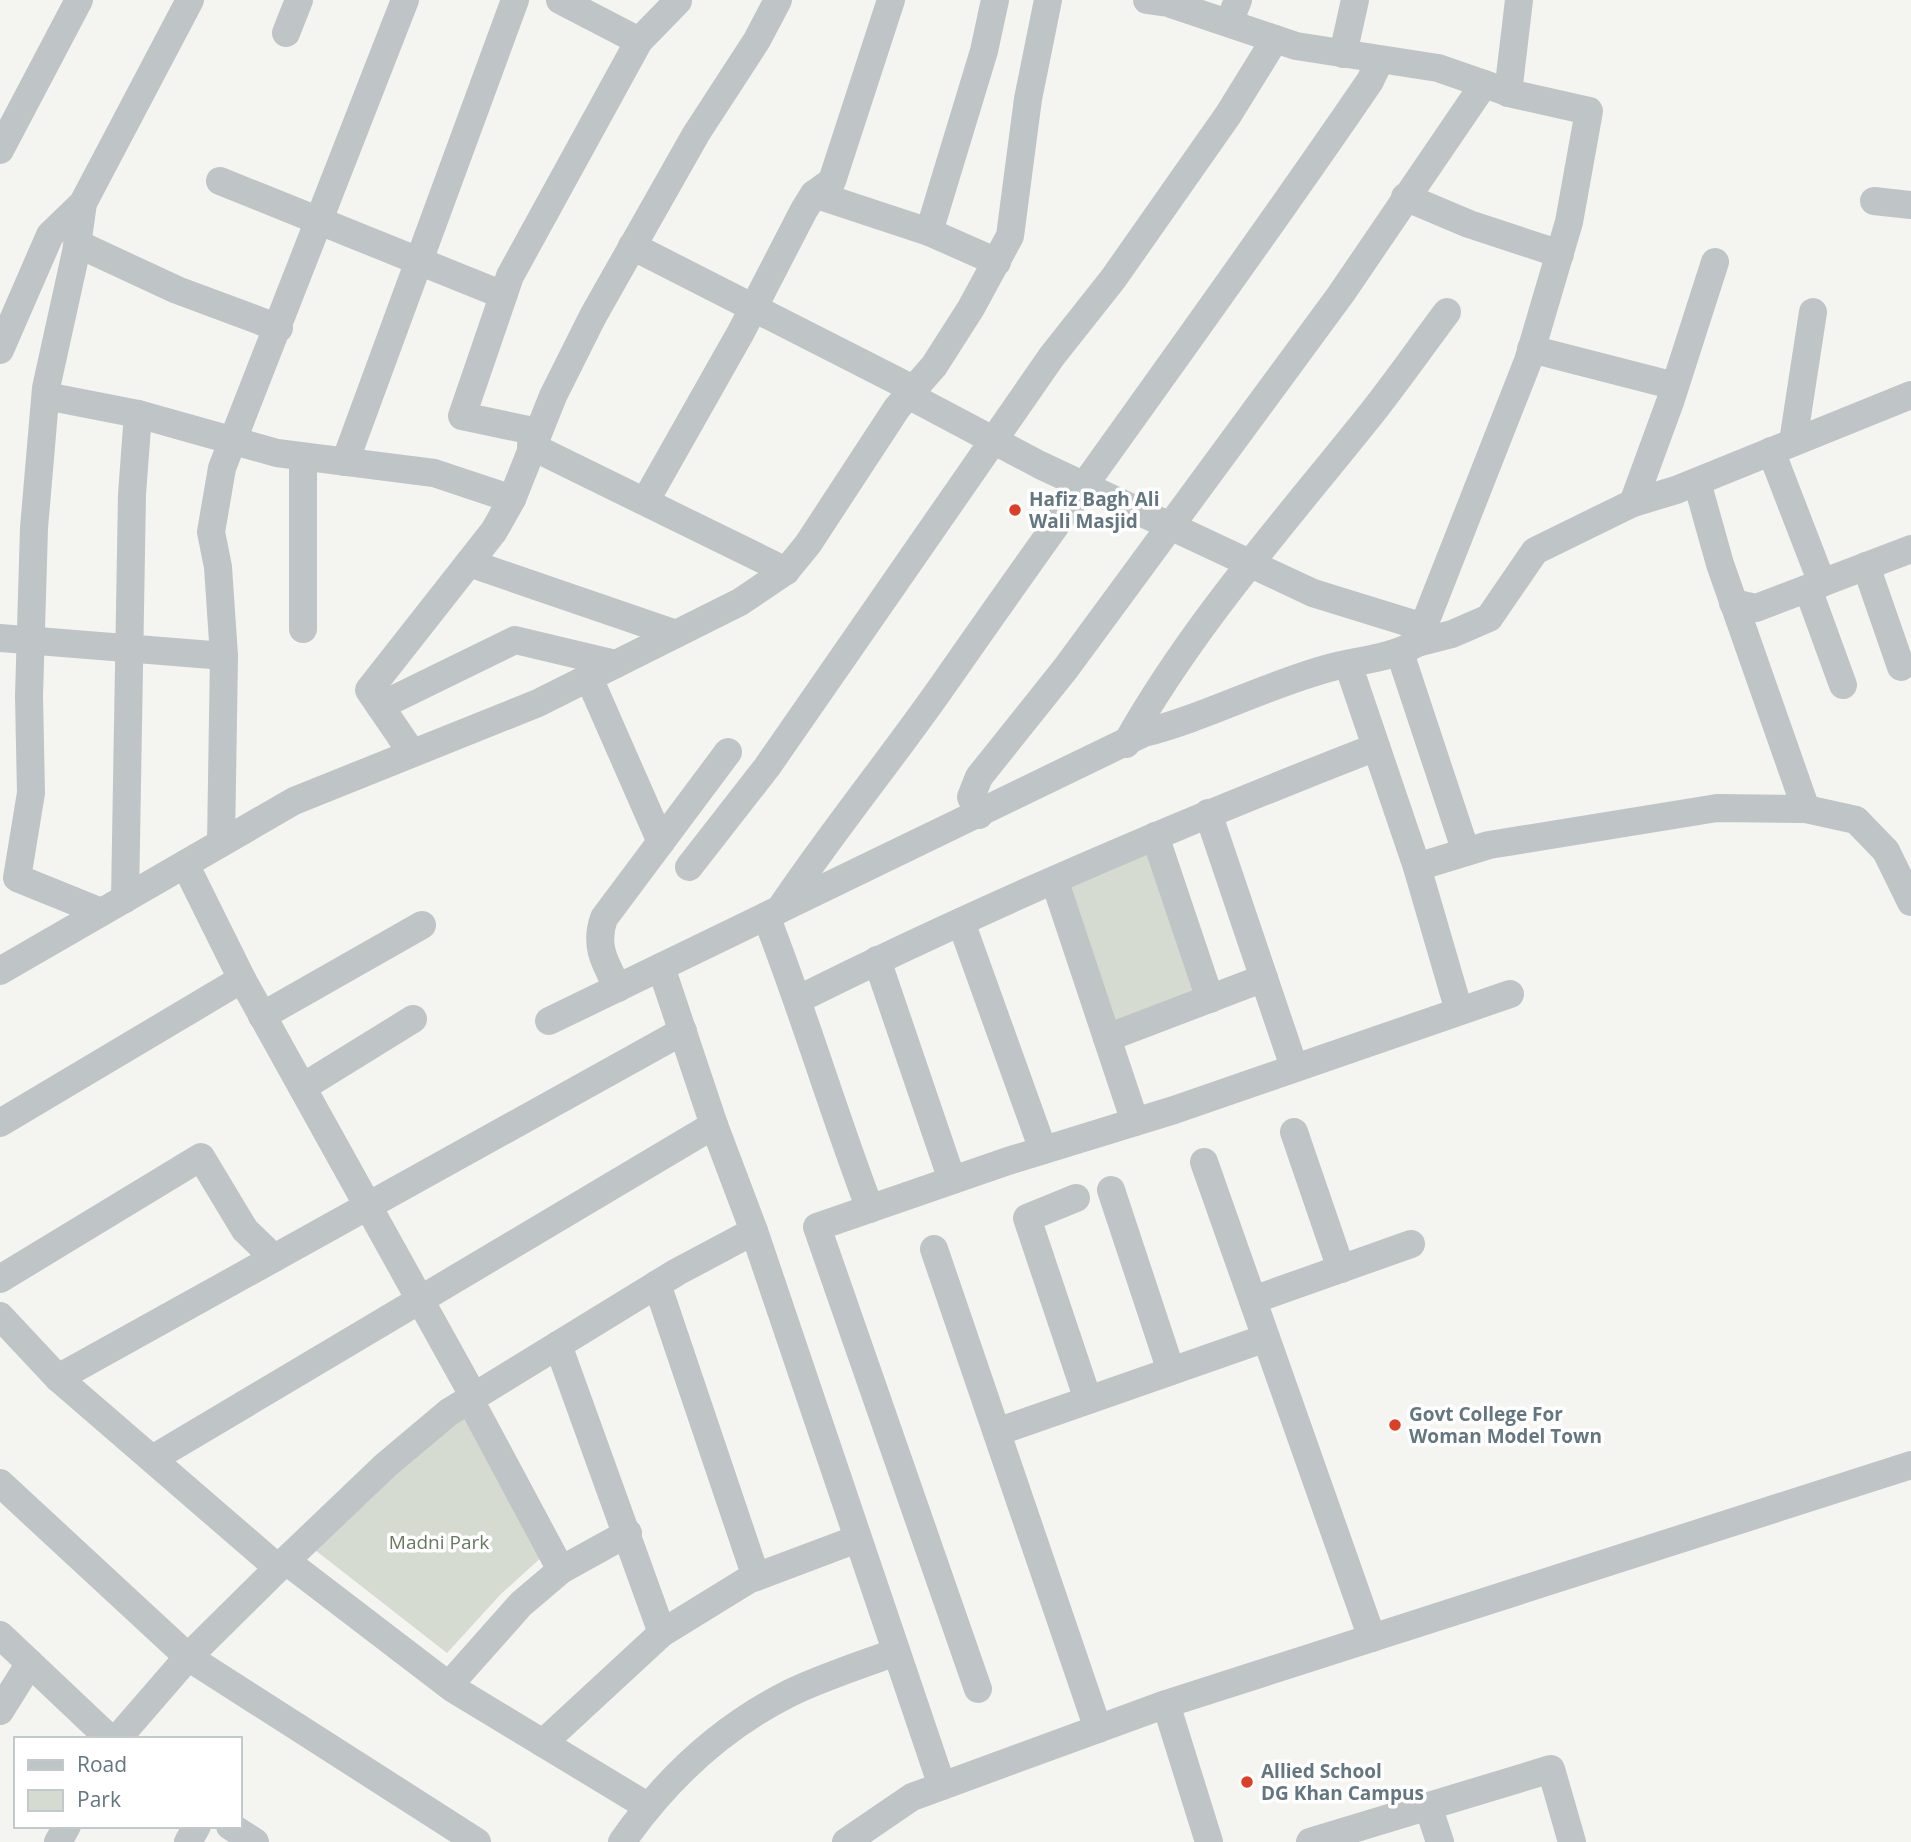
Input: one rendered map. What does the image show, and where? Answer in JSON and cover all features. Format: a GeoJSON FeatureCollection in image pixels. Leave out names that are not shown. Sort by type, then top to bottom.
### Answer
{"type":"FeatureCollection","features":[{"type":"Feature","properties":{"kind":"street"},"geometry":{"type":"LineString","coordinates":[[0,149],[79,0]]}},
{"type":"Feature","properties":{"kind":"street"},"geometry":{"type":"LineString","coordinates":[[0,349],[50,235],[83,203],[190,0]]}},
{"type":"Feature","properties":{"kind":"street"},"geometry":{"type":"LineString","coordinates":[[286,33],[299,0]]}},
{"type":"Feature","properties":{"kind":"street"},"geometry":{"type":"LineString","coordinates":[[221,843],[223,656],[218,567],[211,532],[222,468],[235,442],[405,0]]}},
{"type":"Feature","properties":{"kind":"street"},"geometry":{"type":"LineString","coordinates":[[345,462],[515,0]]}},
{"type":"Feature","properties":{"kind":"street"},"geometry":{"type":"LineString","coordinates":[[412,753],[369,691],[494,531],[512,499],[534,439],[593,316],[696,134],[757,40],[778,0]]}},
{"type":"Feature","properties":{"kind":"street"},"geometry":{"type":"LineString","coordinates":[[646,500],[814,194],[832,181],[891,0]]}},
{"type":"Feature","properties":{"kind":"street"},"geometry":{"type":"LineString","coordinates":[[929,232],[984,51],[996,0]]}},
{"type":"Feature","properties":{"kind":"street"},"geometry":{"type":"LineString","coordinates":[[0,971],[294,801],[538,703],[740,602],[786,571],[808,544],[911,392],[933,366],[1010,236],[1028,99],[1048,0]]}},
{"type":"Feature","properties":{"kind":"street"},"geometry":{"type":"LineString","coordinates":[[1147,0],[1233,12],[1275,39],[1343,54],[1438,68],[1496,88],[1589,111],[1579,174],[1560,254],[1531,349],[1414,641],[1466,852]]}},
{"type":"Feature","properties":{"kind":"street"},"geometry":{"type":"LineString","coordinates":[[1343,54],[1355,0]]}},
{"type":"Feature","properties":{"kind":"street"},"geometry":{"type":"LineString","coordinates":[[979,815],[971,797],[979,777],[1058,678],[1341,294],[1405,197],[1496,88],[1519,0]]}},
{"type":"Feature","properties":{"kind":"street"},"geometry":{"type":"LineString","coordinates":[[678,1],[639,41],[540,219],[503,295],[462,416],[534,439],[786,571]]}},
{"type":"Feature","properties":{"kind":"street"},"geometry":{"type":"LineString","coordinates":[[569,2],[639,41]]}},
{"type":"Feature","properties":{"kind":"street"},"geometry":{"type":"LineString","coordinates":[[689,867],[767,767],[854,637],[994,442],[1052,356],[1113,279],[1206,146],[1275,39]]}},
{"type":"Feature","properties":{"kind":"street"},"geometry":{"type":"LineString","coordinates":[[773,913],[1280,213],[1370,81],[1380,60]]}},
{"type":"Feature","properties":{"kind":"street"},"geometry":{"type":"LineString","coordinates":[[220,181],[503,295]]}},
{"type":"Feature","properties":{"kind":"street"},"geometry":{"type":"LineString","coordinates":[[814,194],[929,232],[997,262]]}},
{"type":"Feature","properties":{"kind":"street"},"geometry":{"type":"LineString","coordinates":[[1405,197],[1469,223],[1560,254]]}},
{"type":"Feature","properties":{"kind":"street"},"geometry":{"type":"LineString","coordinates":[[1874,201],[1911,205]]}},
{"type":"Feature","properties":{"kind":"street"},"geometry":{"type":"LineString","coordinates":[[83,203],[78,244],[46,396],[34,528],[31,793],[17,878],[113,905]]}},
{"type":"Feature","properties":{"kind":"street"},"geometry":{"type":"LineString","coordinates":[[78,244],[177,290],[279,328]]}},
{"type":"Feature","properties":{"kind":"street"},"geometry":{"type":"LineString","coordinates":[[632,246],[754,306],[911,392],[994,442],[1414,641]]}},
{"type":"Feature","properties":{"kind":"street"},"geometry":{"type":"LineString","coordinates":[[1633,503],[1715,262]]}},
{"type":"Feature","properties":{"kind":"street"},"geometry":{"type":"LineString","coordinates":[[1126,744],[1149,703],[1251,563],[1369,416],[1447,312]]}},
{"type":"Feature","properties":{"kind":"street"},"geometry":{"type":"LineString","coordinates":[[1813,312],[1782,447],[1815,586],[1843,685]]}},
{"type":"Feature","properties":{"kind":"street"},"geometry":{"type":"LineString","coordinates":[[1531,349],[1675,386]]}},
{"type":"Feature","properties":{"kind":"street"},"geometry":{"type":"LineString","coordinates":[[549,1021],[1144,733],[1185,723],[1234,701],[1414,641],[1452,634],[1489,618],[1535,551],[1633,503],[1697,482],[1911,395]]}},
{"type":"Feature","properties":{"kind":"street"},"geometry":{"type":"LineString","coordinates":[[46,396],[138,414],[235,442],[303,457],[433,473],[512,499]]}},
{"type":"Feature","properties":{"kind":"street"},"geometry":{"type":"LineString","coordinates":[[113,905],[129,649],[132,494],[138,414]]}},
{"type":"Feature","properties":{"kind":"street"},"geometry":{"type":"LineString","coordinates":[[303,457],[303,629]]}},
{"type":"Feature","properties":{"kind":"street"},"geometry":{"type":"LineString","coordinates":[[1697,482],[1733,603],[1806,809]]}},
{"type":"Feature","properties":{"kind":"street"},"geometry":{"type":"LineString","coordinates":[[1733,603],[1756,608],[1911,549]]}},
{"type":"Feature","properties":{"kind":"street"},"geometry":{"type":"LineString","coordinates":[[469,563],[676,634]]}},
{"type":"Feature","properties":{"kind":"street"},"geometry":{"type":"LineString","coordinates":[[1866,566],[1902,667]]}},
{"type":"Feature","properties":{"kind":"street"},"geometry":{"type":"LineString","coordinates":[[0,638],[223,656]]}},
{"type":"Feature","properties":{"kind":"street"},"geometry":{"type":"LineString","coordinates":[[380,706],[515,640],[616,664]]}},
{"type":"Feature","properties":{"kind":"street"},"geometry":{"type":"LineString","coordinates":[[1348,664],[1417,867],[1459,1011]]}},
{"type":"Feature","properties":{"kind":"street"},"geometry":{"type":"LineString","coordinates":[[589,678],[661,842]]}},
{"type":"Feature","properties":{"kind":"street"},"geometry":{"type":"LineString","coordinates":[[799,999],[877,960],[1208,813],[1376,747]]}},
{"type":"Feature","properties":{"kind":"street"},"geometry":{"type":"LineString","coordinates":[[618,988],[600,954],[599,933],[604,918],[728,752]]}},
{"type":"Feature","properties":{"kind":"street"},"geometry":{"type":"LineString","coordinates":[[1417,867],[1489,845],[1717,808],[1806,809],[1856,820],[1886,851],[1911,902]]}},
{"type":"Feature","properties":{"kind":"street"},"geometry":{"type":"LineString","coordinates":[[1208,813],[1294,1067]]}},
{"type":"Feature","properties":{"kind":"street"},"geometry":{"type":"LineString","coordinates":[[1156,836],[1210,999]]}},
{"type":"Feature","properties":{"kind":"street"},"geometry":{"type":"LineString","coordinates":[[185,864],[242,979],[421,1300],[561,1570]]}},
{"type":"Feature","properties":{"kind":"street"},"geometry":{"type":"LineString","coordinates":[[1055,882],[1136,1122]]}},
{"type":"Feature","properties":{"kind":"street"},"geometry":{"type":"LineString","coordinates":[[773,913],[834,1115],[870,1209]]}},
{"type":"Feature","properties":{"kind":"street"},"geometry":{"type":"LineString","coordinates":[[961,922],[1043,1150]]}},
{"type":"Feature","properties":{"kind":"street"},"geometry":{"type":"LineString","coordinates":[[262,1016],[422,925]]}},
{"type":"Feature","properties":{"kind":"street"},"geometry":{"type":"LineString","coordinates":[[877,960],[952,1180]]}},
{"type":"Feature","properties":{"kind":"street"},"geometry":{"type":"LineString","coordinates":[[661,967],[714,1125],[754,1231],[942,1786]]}},
{"type":"Feature","properties":{"kind":"street"},"geometry":{"type":"LineString","coordinates":[[1107,1038],[1264,978]]}},
{"type":"Feature","properties":{"kind":"street"},"geometry":{"type":"LineString","coordinates":[[0,1123],[242,979]]}},
{"type":"Feature","properties":{"kind":"street"},"geometry":{"type":"LineString","coordinates":[[978,1689],[817,1227],[1043,1150],[1136,1122],[1510,994]]}},
{"type":"Feature","properties":{"kind":"street"},"geometry":{"type":"LineString","coordinates":[[303,1087],[413,1019]]}},
{"type":"Feature","properties":{"kind":"street"},"geometry":{"type":"LineString","coordinates":[[58,1378],[682,1031]]}},
{"type":"Feature","properties":{"kind":"street"},"geometry":{"type":"LineString","coordinates":[[154,1458],[714,1125]]}},
{"type":"Feature","properties":{"kind":"street"},"geometry":{"type":"LineString","coordinates":[[1294,1132],[1341,1269]]}},
{"type":"Feature","properties":{"kind":"street"},"geometry":{"type":"LineString","coordinates":[[0,1279],[201,1157],[245,1230],[274,1258]]}},
{"type":"Feature","properties":{"kind":"street"},"geometry":{"type":"LineString","coordinates":[[1204,1162],[1372,1638]]}},
{"type":"Feature","properties":{"kind":"street"},"geometry":{"type":"LineString","coordinates":[[1111,1190],[1171,1371]]}},
{"type":"Feature","properties":{"kind":"street"},"geometry":{"type":"LineString","coordinates":[[1076,1198],[1027,1218],[1088,1400]]}},
{"type":"Feature","properties":{"kind":"street"},"geometry":{"type":"LineString","coordinates":[[119,1737],[188,1657],[282,1564],[386,1465],[449,1412],[657,1284],[754,1231]]}},
{"type":"Feature","properties":{"kind":"street"},"geometry":{"type":"LineString","coordinates":[[1253,1300],[1411,1244]]}},
{"type":"Feature","properties":{"kind":"street"},"geometry":{"type":"LineString","coordinates":[[934,1249],[1098,1729]]}},
{"type":"Feature","properties":{"kind":"street"},"geometry":{"type":"LineString","coordinates":[[657,1284],[756,1577]]}},
{"type":"Feature","properties":{"kind":"street"},"geometry":{"type":"LineString","coordinates":[[0,1316],[58,1378],[282,1564],[449,1685],[647,1806]]}},
{"type":"Feature","properties":{"kind":"street"},"geometry":{"type":"LineString","coordinates":[[997,1432],[1266,1338]]}},
{"type":"Feature","properties":{"kind":"street"},"geometry":{"type":"LineString","coordinates":[[558,1345],[662,1633]]}},
{"type":"Feature","properties":{"kind":"street"},"geometry":{"type":"LineString","coordinates":[[846,1842],[912,1797],[1166,1704],[1911,1465]]}},
{"type":"Feature","properties":{"kind":"street"},"geometry":{"type":"LineString","coordinates":[[0,1483],[188,1657],[477,1842]]}},
{"type":"Feature","properties":{"kind":"street"},"geometry":{"type":"LineString","coordinates":[[449,1685],[521,1604],[561,1570],[628,1533]]}},
{"type":"Feature","properties":{"kind":"street"},"geometry":{"type":"LineString","coordinates":[[543,1743],[662,1633],[756,1577],[857,1539]]}},
{"type":"Feature","properties":{"kind":"street"},"geometry":{"type":"LineString","coordinates":[[0,1635],[108,1737]]}},
{"type":"Feature","properties":{"kind":"street"},"geometry":{"type":"LineString","coordinates":[[622,1842],[647,1806],[688,1762],[740,1721],[791,1692],[896,1652]]}},
{"type":"Feature","properties":{"kind":"street"},"geometry":{"type":"LineString","coordinates":[[0,1711],[30,1663]]}},
{"type":"Feature","properties":{"kind":"street"},"geometry":{"type":"LineString","coordinates":[[1166,1704],[1209,1842]]}},
{"type":"Feature","properties":{"kind":"street"},"geometry":{"type":"LineString","coordinates":[[1310,1842],[1551,1769],[1572,1842]]}},
{"type":"Feature","properties":{"kind":"street"},"geometry":{"type":"LineString","coordinates":[[1428,1806],[1440,1842]]}},
{"type":"Feature","properties":{"kind":"street"},"geometry":{"type":"LineString","coordinates":[[232,1828],[255,1842]]}},
{"type":"Feature","properties":{"kind":"green space"},"geometry":{"type":"Polygon","coordinates":[[[1153,849],[1200,995],[1114,1025],[1064,887],[1153,849]]]}},
{"type":"Feature","properties":{"kind":"green space","name":"Madni Park"},"geometry":{"type":"Polygon","coordinates":[[[462,1413],[545,1554],[501,1594],[447,1653],[315,1550],[462,1413]]]}},
{"type":"Feature","properties":{"kind":"place","name":"Hafiz Bagh Ali Wali Masjid"},"geometry":{"type":"Point","coordinates":[1015,510]}},
{"type":"Feature","properties":{"kind":"place","name":"Govt College For Woman Model Town"},"geometry":{"type":"Point","coordinates":[1395,1425]}},
{"type":"Feature","properties":{"kind":"place","name":"Allied School DG Khan Campus"},"geometry":{"type":"Point","coordinates":[1247,1782]}}]}
